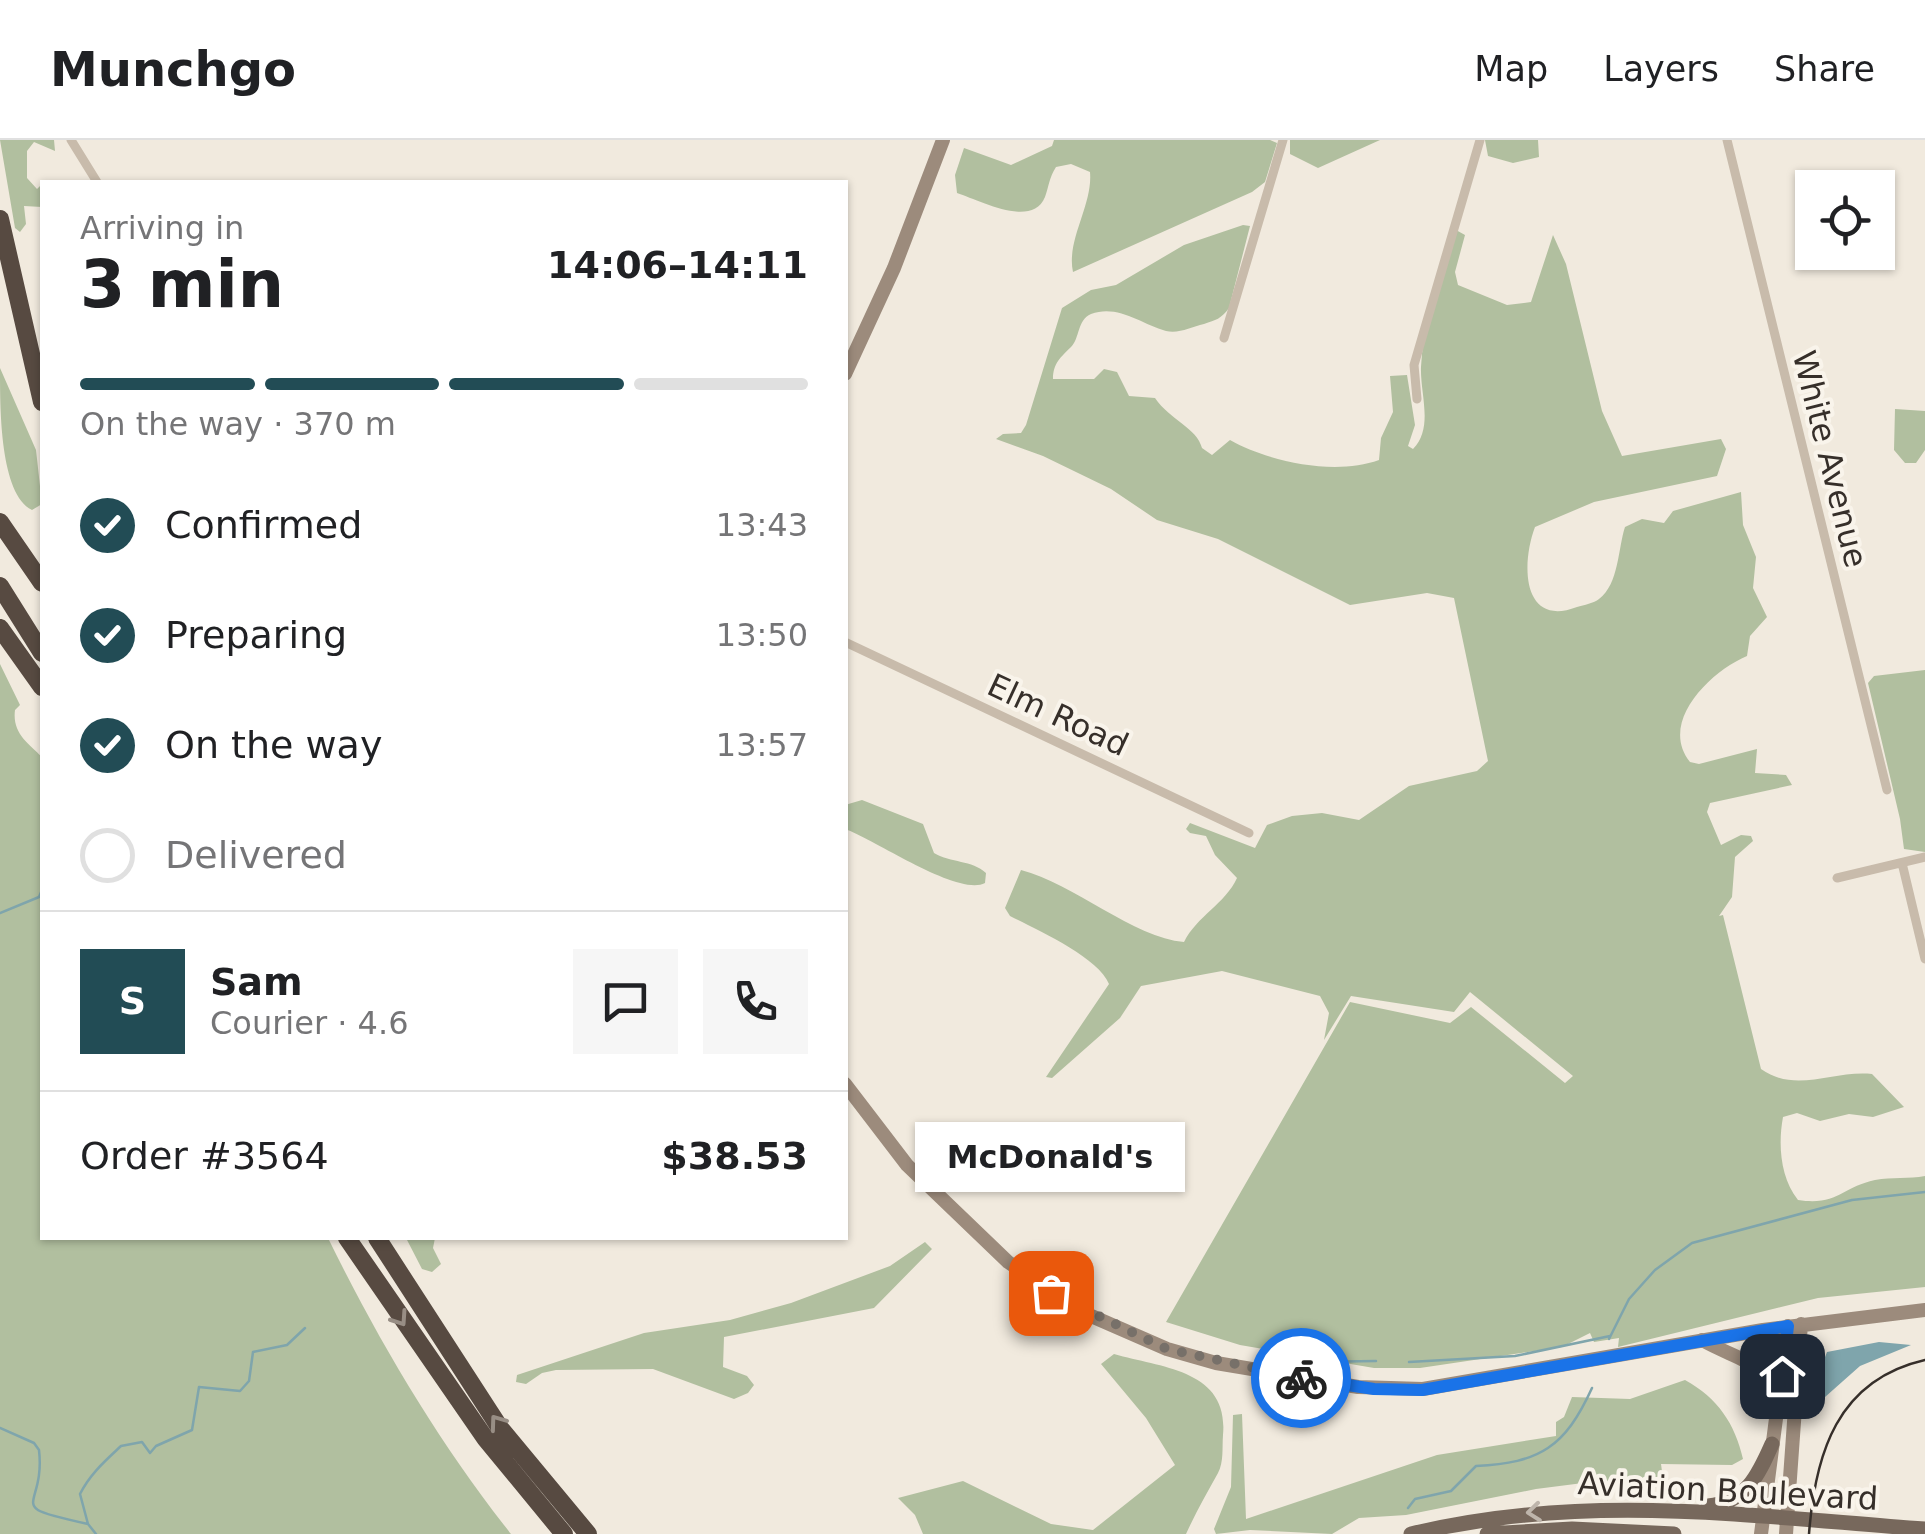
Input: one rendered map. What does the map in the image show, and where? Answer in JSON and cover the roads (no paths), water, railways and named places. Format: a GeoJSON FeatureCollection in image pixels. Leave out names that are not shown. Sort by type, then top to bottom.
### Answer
{"type":"FeatureCollection","features":[{"type":"Feature","properties":{"kind":"highway"},"geometry":{"type":"LineString","coordinates":[[0,219],[40,393]]}},
{"type":"Feature","properties":{"kind":"highway"},"geometry":{"type":"LineString","coordinates":[[0,522],[40,580]]}},
{"type":"Feature","properties":{"kind":"highway"},"geometry":{"type":"LineString","coordinates":[[0,586],[40,650]]}},
{"type":"Feature","properties":{"kind":"highway"},"geometry":{"type":"LineString","coordinates":[[0,628],[40,684]]}},
{"type":"Feature","properties":{"kind":"highway"},"geometry":{"type":"LineString","coordinates":[[348,1240],[485,1438],[564,1534]]}},
{"type":"Feature","properties":{"kind":"highway"},"geometry":{"type":"LineString","coordinates":[[378,1240],[490,1414],[588,1534]]}},
{"type":"Feature","properties":{"kind":"highway"},"geometry":{"type":"LineString","coordinates":[[556,1499],[601,1534]]}},
{"type":"Feature","properties":{"kind":"main road"},"geometry":{"type":"LineString","coordinates":[[848,368],[894,268],[943,140]]}},
{"type":"Feature","properties":{"kind":"main road"},"geometry":{"type":"LineString","coordinates":[[848,1088],[907,1165],[1008,1262],[1089,1315],[1167,1349],[1216,1363],[1344,1385],[1411,1390],[1795,1325],[1925,1310]]}},
{"type":"Feature","properties":{"kind":"main road"},"geometry":{"type":"LineString","coordinates":[[1762,1526],[1774,1419],[1795,1325]]}},
{"type":"Feature","properties":{"kind":"main road"},"geometry":{"type":"LineString","coordinates":[[1786,1526],[1795,1325]]}},
{"type":"Feature","properties":{"kind":"main road"},"geometry":{"type":"LineString","coordinates":[[1702,1340],[1742,1355],[1758,1368],[1768,1387],[1774,1419]]}},
{"type":"Feature","properties":{"kind":"main road"},"geometry":{"type":"LineString","coordinates":[[1666,1510],[1716,1505],[1737,1498],[1754,1482],[1772,1444]]}},
{"type":"Feature","properties":{"kind":"main road","name":"Aviation Boulevard"},"geometry":{"type":"LineString","coordinates":[[1411,1534],[1532,1512],[1601,1507],[1666,1510],[1762,1526],[1925,1529]]}},
{"type":"Feature","properties":{"kind":"main road","name":"Aviation Boulevard"},"geometry":{"type":"LineString","coordinates":[[1486,1534],[1572,1529],[1674,1534]]}},
{"type":"Feature","properties":{"kind":"street"},"geometry":{"type":"LineString","coordinates":[[71,140],[95,180]]}},
{"type":"Feature","properties":{"kind":"street"},"geometry":{"type":"LineString","coordinates":[[1224,338],[1283,140]]}},
{"type":"Feature","properties":{"kind":"street"},"geometry":{"type":"LineString","coordinates":[[1417,400],[1414,365],[1480,140]]}},
{"type":"Feature","properties":{"kind":"street","name":"White Avenue"},"geometry":{"type":"LineString","coordinates":[[1727,140],[1887,790]]}},
{"type":"Feature","properties":{"kind":"street","name":"Elm Road"},"geometry":{"type":"LineString","coordinates":[[848,643],[1249,833]]}},
{"type":"Feature","properties":{"kind":"street"},"geometry":{"type":"LineString","coordinates":[[1837,878],[1925,857]]}},
{"type":"Feature","properties":{"kind":"street"},"geometry":{"type":"LineString","coordinates":[[1902,863],[1925,960]]}},
{"type":"Feature","properties":{"kind":"water"},"geometry":{"type":"Polygon","coordinates":[[[1879,1342],[1911,1345],[1860,1366],[1816,1405],[1818,1375],[1827,1352],[1879,1342]]]}},
{"type":"Feature","properties":{"kind":"waterway"},"geometry":{"type":"LineString","coordinates":[[0,913],[40,895]]}},
{"type":"Feature","properties":{"kind":"waterway"},"geometry":{"type":"LineString","coordinates":[[1609,1339],[1629,1299],[1655,1270],[1692,1243],[1852,1200],[1925,1192]]}},
{"type":"Feature","properties":{"kind":"waterway"},"geometry":{"type":"LineString","coordinates":[[88,1524],[80,1494],[93,1474],[121,1446],[142,1442],[150,1453],[156,1446],[192,1430],[199,1387],[240,1391],[249,1381],[253,1352],[287,1345],[305,1328]]}},
{"type":"Feature","properties":{"kind":"waterway"},"geometry":{"type":"LineString","coordinates":[[1409,1362],[1515,1356],[1610,1336]]}},
{"type":"Feature","properties":{"kind":"waterway"},"geometry":{"type":"LineString","coordinates":[[1261,1353],[1311,1362],[1376,1361]]}},
{"type":"Feature","properties":{"kind":"waterway"},"geometry":{"type":"LineString","coordinates":[[1408,1508],[1415,1499],[1451,1491],[1476,1466],[1517,1461],[1548,1448],[1571,1425],[1592,1388]]}},
{"type":"Feature","properties":{"kind":"waterway"},"geometry":{"type":"LineString","coordinates":[[0,1428],[34,1443],[39,1450],[40,1470],[33,1503],[36,1508],[88,1524],[96,1534]]}},
{"type":"Feature","properties":{"kind":"tram line"},"geometry":{"type":"LineString","coordinates":[[1809,1534],[1817,1476],[1836,1424],[1871,1384],[1895,1370],[1925,1360]]}},
{"type":"Feature","properties":{"kind":"place","name":"McDonald's"},"geometry":{"type":"Point","coordinates":[1051,1293]}}]}
